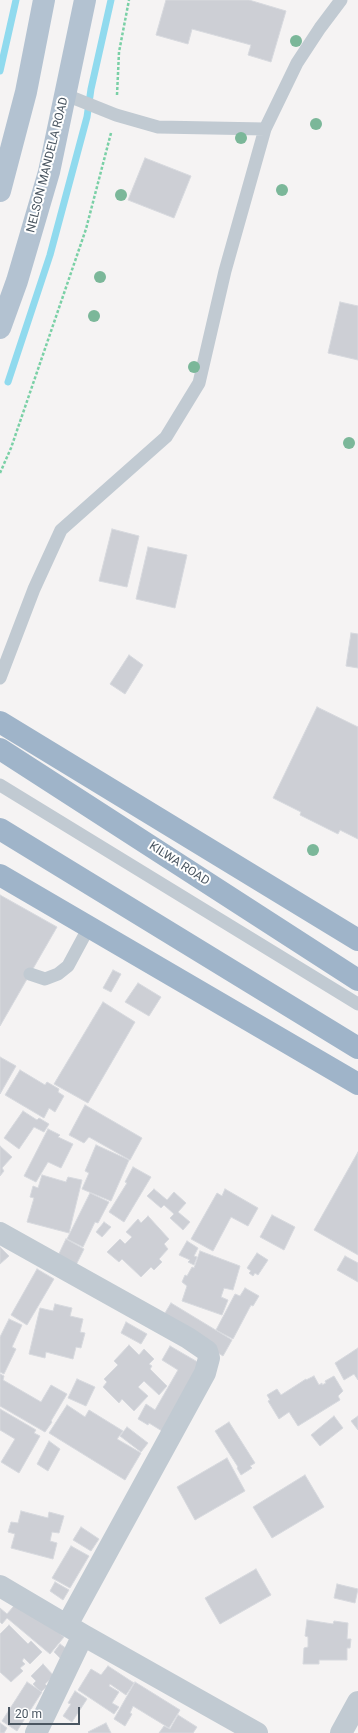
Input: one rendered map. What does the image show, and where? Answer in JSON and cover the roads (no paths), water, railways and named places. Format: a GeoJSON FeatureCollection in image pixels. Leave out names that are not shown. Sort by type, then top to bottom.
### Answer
{"type":"FeatureCollection","features":[{"type":"Feature","properties":{"kind":"highway"},"geometry":{"type":"LineString","coordinates":[[0,722],[358,940]]}},
{"type":"Feature","properties":{"kind":"highway","name":"KILWA ROAD"},"geometry":{"type":"LineString","coordinates":[[0,749],[358,980]]}},
{"type":"Feature","properties":{"kind":"highway"},"geometry":{"type":"LineString","coordinates":[[0,829],[358,1048]]}},
{"type":"Feature","properties":{"kind":"highway"},"geometry":{"type":"LineString","coordinates":[[0,875],[358,1084]]}},
{"type":"Feature","properties":{"kind":"main road"},"geometry":{"type":"LineString","coordinates":[[0,191],[26,92],[44,0]]}},
{"type":"Feature","properties":{"kind":"main road","name":"NELSON MANDELA ROAD"},"geometry":{"type":"LineString","coordinates":[[0,328],[17,281],[49,172],[85,0]]}},
{"type":"Feature","properties":{"kind":"street"},"geometry":{"type":"LineString","coordinates":[[0,1233],[188,1338],[207,1351],[209,1358],[205,1374],[75,1630],[36,1733]]}},
{"type":"Feature","properties":{"kind":"street"},"geometry":{"type":"LineString","coordinates":[[0,1586],[257,1733]]}},
{"type":"Feature","properties":{"kind":"street"},"geometry":{"type":"LineString","coordinates":[[341,1733],[358,1702]]}},
{"type":"Feature","properties":{"kind":"lane"},"geometry":{"type":"LineString","coordinates":[[0,678],[34,589],[61,530],[166,437],[199,383],[225,271],[266,129],[297,63],[320,28],[342,0]]}},
{"type":"Feature","properties":{"kind":"lane"},"geometry":{"type":"LineString","coordinates":[[66,95],[116,115],[158,127],[266,129]]}},
{"type":"Feature","properties":{"kind":"lane"},"geometry":{"type":"LineString","coordinates":[[0,785],[358,1004]]}},
{"type":"Feature","properties":{"kind":"lane"},"geometry":{"type":"LineString","coordinates":[[30,974],[45,979],[58,974],[68,966],[89,927]]}},
{"type":"Feature","properties":{"kind":"waterway"},"geometry":{"type":"LineString","coordinates":[[0,71],[16,0]]}},
{"type":"Feature","properties":{"kind":"waterway"},"geometry":{"type":"LineString","coordinates":[[8,382],[50,255],[87,117],[91,89],[111,0]]}}]}
